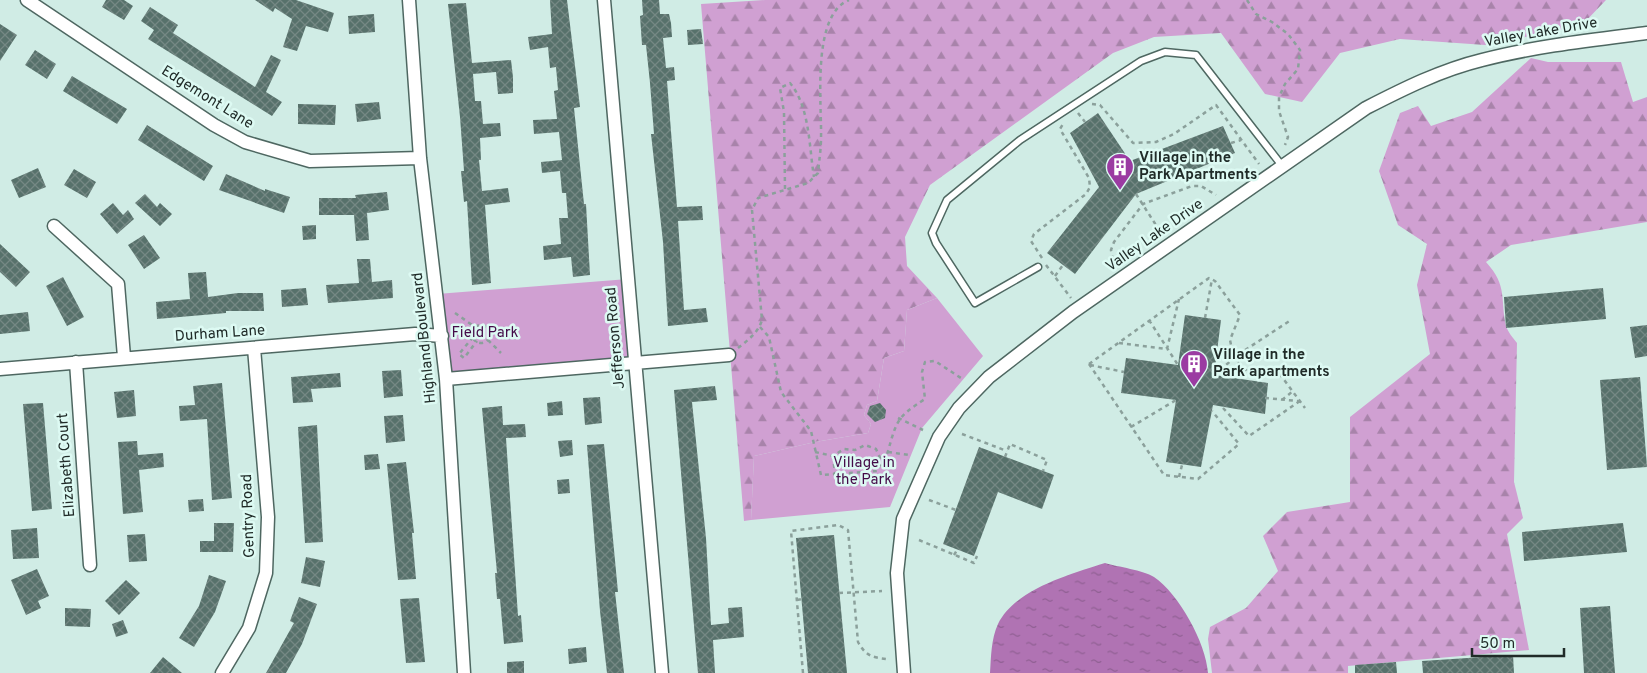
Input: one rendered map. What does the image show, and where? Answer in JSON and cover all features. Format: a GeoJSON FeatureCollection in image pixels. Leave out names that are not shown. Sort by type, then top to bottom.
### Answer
{"type":"FeatureCollection","features":[{"type":"Feature","properties":{"kind":"street","name":"Edgemont Lane"},"geometry":{"type":"LineString","coordinates":[[27,0],[214,125],[245,142],[310,161],[420,158]]}},
{"type":"Feature","properties":{"kind":"street","name":"Highland Boulevard"},"geometry":{"type":"LineString","coordinates":[[409,0],[420,158],[446,379],[464,673]]}},
{"type":"Feature","properties":{"kind":"street","name":"Jefferson Road"},"geometry":{"type":"LineString","coordinates":[[604,0],[662,673]]}},
{"type":"Feature","properties":{"kind":"street","name":"Valley Lake Drive"},"geometry":{"type":"LineString","coordinates":[[904,673],[897,573],[904,519],[939,438],[959,408],[990,377],[1074,312],[1366,108],[1418,82],[1480,60],[1527,49],[1647,33]]}},
{"type":"Feature","properties":{"kind":"street"},"geometry":{"type":"LineString","coordinates":[[54,226],[118,284],[124,357]]}},
{"type":"Feature","properties":{"kind":"street","name":"Durham Lane"},"geometry":{"type":"LineString","coordinates":[[0,368],[416,334],[442,336]]}},
{"type":"Feature","properties":{"kind":"street","name":"Gentry Road"},"geometry":{"type":"LineString","coordinates":[[222,673],[249,628],[266,574],[268,517],[254,348]]}},
{"type":"Feature","properties":{"kind":"street"},"geometry":{"type":"LineString","coordinates":[[446,379],[634,361],[729,355]]}},
{"type":"Feature","properties":{"kind":"street","name":"Elizabeth Court"},"geometry":{"type":"LineString","coordinates":[[76,362],[90,565]]}},
{"type":"Feature","properties":{"kind":"lane"},"geometry":{"type":"LineString","coordinates":[[1038,267],[975,303],[936,243],[932,233],[947,200],[1020,140],[1141,61],[1165,52],[1196,55],[1283,167]]}},
{"type":"Feature","properties":{"kind":"path"},"geometry":{"type":"LineString","coordinates":[[729,355],[760,327],[762,320],[752,210],[758,198],[808,183],[818,173],[821,138],[821,59],[830,21],[842,3],[850,0]]}},
{"type":"Feature","properties":{"kind":"path"},"geometry":{"type":"LineString","coordinates":[[1247,0],[1256,14],[1272,22],[1288,34],[1300,50],[1298,69],[1284,84],[1279,97],[1279,112],[1288,137],[1285,145]]}},
{"type":"Feature","properties":{"kind":"path"},"geometry":{"type":"LineString","coordinates":[[785,189],[784,112],[780,88],[790,83],[799,94],[804,110],[814,177]]}},
{"type":"Feature","properties":{"kind":"path"},"geometry":{"type":"LineString","coordinates":[[1072,117],[1092,104],[1100,105],[1133,144],[1156,142],[1174,134],[1216,104],[1259,164]]}},
{"type":"Feature","properties":{"kind":"path"},"geometry":{"type":"LineString","coordinates":[[1078,113],[1085,122]]}},
{"type":"Feature","properties":{"kind":"path"},"geometry":{"type":"LineString","coordinates":[[1067,121],[1060,129],[1089,178],[1090,187],[1086,194],[1034,234],[1031,241],[1071,298]]}},
{"type":"Feature","properties":{"kind":"path"},"geometry":{"type":"LineString","coordinates":[[1231,143],[1241,140]]}},
{"type":"Feature","properties":{"kind":"path"},"geometry":{"type":"LineString","coordinates":[[1114,267],[1111,250],[1114,242],[1143,204],[1192,186],[1201,186],[1216,195]]}},
{"type":"Feature","properties":{"kind":"path"},"geometry":{"type":"LineString","coordinates":[[1136,194],[1169,246]]}},
{"type":"Feature","properties":{"kind":"path"},"geometry":{"type":"LineString","coordinates":[[1055,276],[1063,265]]}},
{"type":"Feature","properties":{"kind":"path"},"geometry":{"type":"LineString","coordinates":[[1089,364],[1209,278],[1216,281],[1240,316],[1230,340],[1234,359],[1247,371],[1259,372],[1276,369],[1305,408]]}},
{"type":"Feature","properties":{"kind":"path"},"geometry":{"type":"LineString","coordinates":[[1205,318],[1212,279]]}},
{"type":"Feature","properties":{"kind":"path"},"geometry":{"type":"LineString","coordinates":[[1167,349],[1180,298]]}},
{"type":"Feature","properties":{"kind":"path"},"geometry":{"type":"LineString","coordinates":[[455,313],[475,327]]}},
{"type":"Feature","properties":{"kind":"path"},"geometry":{"type":"LineString","coordinates":[[1149,320],[1178,365]]}},
{"type":"Feature","properties":{"kind":"path"},"geometry":{"type":"LineString","coordinates":[[1214,375],[1291,320]]}},
{"type":"Feature","properties":{"kind":"path"},"geometry":{"type":"LineString","coordinates":[[486,327],[489,324]]}},
{"type":"Feature","properties":{"kind":"path"},"geometry":{"type":"LineString","coordinates":[[477,341],[473,337],[472,332],[475,327],[481,325],[486,327],[489,334],[487,339]]}},
{"type":"Feature","properties":{"kind":"path"},"geometry":{"type":"LineString","coordinates":[[760,327],[769,337],[781,392],[811,431],[821,475],[830,476],[877,471],[881,460],[888,452],[889,443],[898,418],[925,399],[922,372],[925,362],[935,360],[964,380]]}},
{"type":"Feature","properties":{"kind":"path"},"geometry":{"type":"LineString","coordinates":[[473,337],[459,354],[464,358],[477,341],[487,339]]}},
{"type":"Feature","properties":{"kind":"path"},"geometry":{"type":"LineString","coordinates":[[487,339],[501,353]]}},
{"type":"Feature","properties":{"kind":"path"},"geometry":{"type":"LineString","coordinates":[[1118,343],[1167,349]]}},
{"type":"Feature","properties":{"kind":"path"},"geometry":{"type":"LineString","coordinates":[[1089,364],[1124,372]]}},
{"type":"Feature","properties":{"kind":"path"},"geometry":{"type":"LineString","coordinates":[[1089,364],[1164,475],[1198,479],[1239,444],[1212,411]]}},
{"type":"Feature","properties":{"kind":"path"},"geometry":{"type":"LineString","coordinates":[[1282,400],[1293,391]]}},
{"type":"Feature","properties":{"kind":"path"},"geometry":{"type":"LineString","coordinates":[[1265,398],[1300,401]]}},
{"type":"Feature","properties":{"kind":"path"},"geometry":{"type":"LineString","coordinates":[[1131,427],[1176,400]]}},
{"type":"Feature","properties":{"kind":"path"},"geometry":{"type":"LineString","coordinates":[[1223,408],[1249,436],[1300,401]]}},
{"type":"Feature","properties":{"kind":"path"},"geometry":{"type":"LineString","coordinates":[[898,418],[923,430]]}},
{"type":"Feature","properties":{"kind":"path"},"geometry":{"type":"LineString","coordinates":[[962,434],[1008,451]]}},
{"type":"Feature","properties":{"kind":"path"},"geometry":{"type":"LineString","coordinates":[[1005,457],[1010,444],[1047,460],[1043,471]]}},
{"type":"Feature","properties":{"kind":"path"},"geometry":{"type":"LineString","coordinates":[[815,452],[833,456],[844,449],[856,450],[865,445],[876,450],[881,460]]}},
{"type":"Feature","properties":{"kind":"path"},"geometry":{"type":"LineString","coordinates":[[888,452],[909,455]]}},
{"type":"Feature","properties":{"kind":"path"},"geometry":{"type":"LineString","coordinates":[[833,456],[835,474]]}},
{"type":"Feature","properties":{"kind":"path"},"geometry":{"type":"LineString","coordinates":[[1180,477],[1182,464]]}},
{"type":"Feature","properties":{"kind":"path"},"geometry":{"type":"LineString","coordinates":[[929,500],[956,510]]}},
{"type":"Feature","properties":{"kind":"path"},"geometry":{"type":"LineString","coordinates":[[803,673],[792,531],[838,525],[848,530],[858,642],[864,653],[870,657],[886,659]]}},
{"type":"Feature","properties":{"kind":"path"},"geometry":{"type":"LineString","coordinates":[[919,540],[974,563],[977,556]]}},
{"type":"Feature","properties":{"kind":"path"},"geometry":{"type":"LineString","coordinates":[[954,555],[957,550]]}},
{"type":"Feature","properties":{"kind":"path"},"geometry":{"type":"LineString","coordinates":[[839,593],[882,591]]}},
{"type":"Feature","properties":{"kind":"path"},"geometry":{"type":"LineString","coordinates":[[796,600],[802,599]]}},
{"type":"Feature","properties":{"kind":"green space"},"geometry":{"type":"Polygon","coordinates":[[[765,0],[1606,0],[1581,26],[1485,45],[1400,39],[1340,53],[1302,102],[1265,94],[1221,33],[1154,37],[1113,53],[930,185],[905,237],[907,266],[937,298],[907,310],[904,351],[884,358],[877,401],[867,405],[864,415],[871,424],[868,433],[815,442],[754,456],[751,520],[744,521],[701,4],[765,0]]]}},
{"type":"Feature","properties":{"kind":"green space"},"geometry":{"type":"Polygon","coordinates":[[[1531,58],[1548,62],[1621,62],[1633,102],[1647,97],[1647,222],[1511,245],[1486,262],[1498,278],[1506,326],[1517,343],[1514,482],[1523,518],[1507,534],[1529,650],[1348,666],[1348,673],[1212,673],[1208,639],[1210,627],[1246,608],[1278,571],[1263,536],[1287,512],[1350,502],[1350,417],[1430,354],[1417,285],[1427,244],[1398,225],[1379,171],[1400,113],[1418,106],[1431,126],[1472,112],[1531,58]]]}},
{"type":"Feature","properties":{"kind":"green space","name":"Field Park"},"geometry":{"type":"Polygon","coordinates":[[[628,279],[634,361],[446,379],[437,294],[628,279]]]}},
{"type":"Feature","properties":{"kind":"green space","name":"Village in the Park"},"geometry":{"type":"Polygon","coordinates":[[[937,298],[983,356],[922,428],[890,507],[751,520],[754,456],[815,442],[868,433],[871,424],[864,415],[867,405],[877,401],[884,358],[904,351],[907,310],[937,298]]]}},
{"type":"Feature","properties":{"kind":"water"},"geometry":{"type":"Polygon","coordinates":[[[1105,563],[1154,577],[1173,595],[1197,634],[1208,673],[990,673],[992,648],[998,624],[1017,601],[1045,584],[1105,563]]]}},
{"type":"Feature","properties":{"kind":"building"},"geometry":{"type":"Polygon","coordinates":[[[106,0],[124,0],[133,6],[124,20],[102,7],[106,0]]]}},
{"type":"Feature","properties":{"kind":"building"},"geometry":{"type":"Polygon","coordinates":[[[255,0],[296,0],[334,13],[328,32],[306,26],[297,51],[283,47],[292,19],[275,8],[273,12],[255,0]]]}},
{"type":"Feature","properties":{"kind":"building"},"geometry":{"type":"Polygon","coordinates":[[[550,0],[567,0],[580,107],[574,108],[584,204],[586,204],[590,275],[573,277],[571,257],[544,260],[543,246],[561,244],[559,218],[568,218],[566,193],[562,193],[560,171],[542,173],[541,162],[562,160],[559,132],[534,134],[533,120],[557,119],[554,91],[558,90],[556,67],[550,68],[548,47],[530,50],[528,37],[552,34],[550,0]]]}},
{"type":"Feature","properties":{"kind":"building"},"geometry":{"type":"Polygon","coordinates":[[[642,0],[659,0],[660,14],[669,14],[671,23],[672,37],[663,38],[666,68],[674,67],[675,80],[667,81],[677,207],[702,206],[703,220],[678,221],[684,310],[706,308],[708,322],[668,326],[663,242],[651,134],[654,134],[650,83],[646,45],[642,45],[640,16],[643,15],[642,0]]]}},
{"type":"Feature","properties":{"kind":"building"},"geometry":{"type":"Polygon","coordinates":[[[466,3],[472,63],[511,60],[513,77],[513,93],[498,94],[496,72],[473,74],[475,101],[481,101],[483,124],[500,123],[501,136],[480,138],[481,160],[479,160],[482,191],[508,188],[510,202],[485,205],[491,283],[472,285],[467,201],[464,202],[461,171],[464,171],[460,117],[448,4],[466,3]]]}},
{"type":"Feature","properties":{"kind":"building"},"geometry":{"type":"Polygon","coordinates":[[[150,7],[178,25],[173,33],[255,87],[271,55],[281,60],[266,92],[282,102],[272,116],[148,39],[154,30],[141,21],[150,7]]]}},
{"type":"Feature","properties":{"kind":"building"},"geometry":{"type":"Polygon","coordinates":[[[374,14],[375,32],[349,34],[348,16],[374,14]]]}},
{"type":"Feature","properties":{"kind":"building"},"geometry":{"type":"Polygon","coordinates":[[[0,24],[17,35],[0,61],[0,24]]]}},
{"type":"Feature","properties":{"kind":"building"},"geometry":{"type":"Polygon","coordinates":[[[701,29],[703,44],[688,45],[687,30],[701,29]]]}},
{"type":"Feature","properties":{"kind":"building"},"geometry":{"type":"Polygon","coordinates":[[[35,50],[56,64],[47,79],[25,65],[35,50]]]}},
{"type":"Feature","properties":{"kind":"building"},"geometry":{"type":"Polygon","coordinates":[[[72,76],[127,109],[117,124],[63,91],[72,76]]]}},
{"type":"Feature","properties":{"kind":"building"},"geometry":{"type":"Polygon","coordinates":[[[379,102],[381,119],[357,122],[355,104],[379,102]]]}},
{"type":"Feature","properties":{"kind":"building"},"geometry":{"type":"Polygon","coordinates":[[[298,104],[336,105],[335,125],[298,124],[298,104]]]}},
{"type":"Feature","properties":{"kind":"building","name":"Village in the Park Apartments"},"geometry":{"type":"Polygon","coordinates":[[[1098,113],[1130,161],[1223,126],[1235,153],[1136,194],[1075,274],[1047,253],[1099,187],[1070,133],[1098,113]]]}},
{"type":"Feature","properties":{"kind":"building"},"geometry":{"type":"Polygon","coordinates":[[[147,125],[213,166],[204,181],[138,140],[147,125]]]}},
{"type":"Feature","properties":{"kind":"building"},"geometry":{"type":"Polygon","coordinates":[[[38,168],[46,187],[19,198],[11,180],[38,168]]]}},
{"type":"Feature","properties":{"kind":"building"},"geometry":{"type":"Polygon","coordinates":[[[74,169],[96,182],[87,198],[64,185],[74,169]]]}},
{"type":"Feature","properties":{"kind":"building"},"geometry":{"type":"Polygon","coordinates":[[[226,174],[265,191],[265,189],[290,197],[284,213],[219,190],[226,174]]]}},
{"type":"Feature","properties":{"kind":"building"},"geometry":{"type":"Polygon","coordinates":[[[387,192],[389,210],[367,213],[369,240],[356,241],[354,215],[319,215],[319,198],[356,198],[355,195],[387,192]]]}},
{"type":"Feature","properties":{"kind":"building"},"geometry":{"type":"Polygon","coordinates":[[[145,194],[157,207],[160,203],[172,214],[160,226],[135,203],[145,194]]]}},
{"type":"Feature","properties":{"kind":"building"},"geometry":{"type":"Polygon","coordinates":[[[113,203],[123,215],[128,210],[134,219],[117,234],[100,214],[113,203]]]}},
{"type":"Feature","properties":{"kind":"building"},"geometry":{"type":"Polygon","coordinates":[[[316,225],[316,239],[303,240],[302,226],[316,225]]]}},
{"type":"Feature","properties":{"kind":"building"},"geometry":{"type":"Polygon","coordinates":[[[144,235],[160,258],[144,269],[128,245],[144,235]]]}},
{"type":"Feature","properties":{"kind":"building"},"geometry":{"type":"Polygon","coordinates":[[[0,244],[30,272],[16,287],[0,272],[0,244]]]}},
{"type":"Feature","properties":{"kind":"building"},"geometry":{"type":"Polygon","coordinates":[[[357,259],[370,259],[372,282],[392,280],[393,298],[328,303],[326,285],[359,283],[357,259]]]}},
{"type":"Feature","properties":{"kind":"building"},"geometry":{"type":"Polygon","coordinates":[[[206,272],[208,297],[238,293],[263,293],[264,311],[226,311],[226,313],[157,319],[156,302],[190,299],[188,273],[206,272]]]}},
{"type":"Feature","properties":{"kind":"building"},"geometry":{"type":"Polygon","coordinates":[[[63,277],[84,317],[67,326],[46,286],[63,277]]]}},
{"type":"Feature","properties":{"kind":"building"},"geometry":{"type":"Polygon","coordinates":[[[306,288],[308,305],[282,307],[281,290],[306,288]]]}},
{"type":"Feature","properties":{"kind":"building"},"geometry":{"type":"Polygon","coordinates":[[[1603,288],[1606,319],[1506,328],[1504,297],[1603,288]]]}},
{"type":"Feature","properties":{"kind":"building"},"geometry":{"type":"Polygon","coordinates":[[[28,312],[30,331],[0,334],[0,315],[28,312]]]}},
{"type":"Feature","properties":{"kind":"building","name":"Village in the Park apartments"},"geometry":{"type":"Polygon","coordinates":[[[1185,315],[1221,320],[1214,375],[1268,383],[1265,414],[1213,405],[1201,467],[1166,462],[1176,400],[1121,393],[1126,358],[1178,365],[1185,315]]]}},
{"type":"Feature","properties":{"kind":"building"},"geometry":{"type":"Polygon","coordinates":[[[1647,325],[1647,356],[1635,358],[1630,327],[1647,325]]]}},
{"type":"Feature","properties":{"kind":"building"},"geometry":{"type":"Polygon","coordinates":[[[401,370],[403,396],[384,398],[382,371],[401,370]]]}},
{"type":"Feature","properties":{"kind":"building"},"geometry":{"type":"Polygon","coordinates":[[[340,373],[341,387],[311,389],[313,402],[293,403],[291,377],[340,373]]]}},
{"type":"Feature","properties":{"kind":"building"},"geometry":{"type":"Polygon","coordinates":[[[1640,377],[1647,467],[1607,470],[1600,380],[1640,377]]]}},
{"type":"Feature","properties":{"kind":"building"},"geometry":{"type":"Polygon","coordinates":[[[222,383],[232,498],[212,500],[207,419],[180,421],[179,406],[195,405],[193,386],[222,383]]]}},
{"type":"Feature","properties":{"kind":"building"},"geometry":{"type":"Polygon","coordinates":[[[715,386],[717,400],[692,402],[706,538],[711,625],[729,623],[728,608],[742,607],[744,637],[713,640],[715,673],[698,673],[674,390],[715,386]]]}},
{"type":"Feature","properties":{"kind":"building"},"geometry":{"type":"Polygon","coordinates":[[[134,390],[136,416],[117,418],[114,392],[134,390]]]}},
{"type":"Feature","properties":{"kind":"building"},"geometry":{"type":"Polygon","coordinates":[[[600,397],[602,423],[585,425],[583,398],[600,397]]]}},
{"type":"Feature","properties":{"kind":"building"},"geometry":{"type":"Polygon","coordinates":[[[562,401],[563,415],[548,416],[547,403],[562,401]]]}},
{"type":"Feature","properties":{"kind":"building"},"geometry":{"type":"Polygon","coordinates":[[[43,403],[52,509],[32,511],[23,404],[43,403]]]}},
{"type":"Feature","properties":{"kind":"building"},"geometry":{"type":"Polygon","coordinates":[[[880,403],[886,410],[885,418],[875,422],[867,414],[870,406],[880,403]]]}},
{"type":"Feature","properties":{"kind":"building"},"geometry":{"type":"Polygon","coordinates":[[[502,406],[503,425],[525,424],[526,437],[506,438],[518,616],[521,615],[523,642],[504,644],[500,599],[497,599],[495,573],[497,573],[482,408],[502,406]]]}},
{"type":"Feature","properties":{"kind":"building"},"geometry":{"type":"Polygon","coordinates":[[[403,415],[405,441],[386,443],[384,416],[403,415]]]}},
{"type":"Feature","properties":{"kind":"building"},"geometry":{"type":"Polygon","coordinates":[[[317,425],[323,542],[305,543],[298,427],[317,425]]]}},
{"type":"Feature","properties":{"kind":"building"},"geometry":{"type":"Polygon","coordinates":[[[572,440],[573,455],[560,457],[558,441],[572,440]]]}},
{"type":"Feature","properties":{"kind":"building"},"geometry":{"type":"Polygon","coordinates":[[[137,441],[138,455],[163,453],[164,467],[139,470],[143,512],[123,514],[118,442],[137,441]]]}},
{"type":"Feature","properties":{"kind":"building"},"geometry":{"type":"Polygon","coordinates":[[[604,444],[618,592],[615,592],[624,673],[607,673],[600,611],[587,445],[604,444]]]}},
{"type":"Feature","properties":{"kind":"building"},"geometry":{"type":"Polygon","coordinates":[[[979,447],[1054,475],[1042,509],[998,492],[974,556],[943,544],[979,447]]]}},
{"type":"Feature","properties":{"kind":"building"},"geometry":{"type":"Polygon","coordinates":[[[378,454],[380,469],[365,470],[364,455],[378,454]]]}},
{"type":"Feature","properties":{"kind":"building"},"geometry":{"type":"Polygon","coordinates":[[[406,462],[414,533],[412,533],[416,579],[398,580],[387,464],[406,462]]]}},
{"type":"Feature","properties":{"kind":"building"},"geometry":{"type":"Polygon","coordinates":[[[569,479],[570,493],[558,494],[557,480],[569,479]]]}},
{"type":"Feature","properties":{"kind":"building"},"geometry":{"type":"Polygon","coordinates":[[[203,499],[204,511],[189,512],[188,500],[203,499]]]}},
{"type":"Feature","properties":{"kind":"building"},"geometry":{"type":"Polygon","coordinates":[[[214,523],[234,523],[233,552],[200,552],[200,541],[214,541],[214,523]]]}},
{"type":"Feature","properties":{"kind":"building"},"geometry":{"type":"Polygon","coordinates":[[[1623,523],[1627,552],[1524,561],[1522,532],[1623,523]]]}},
{"type":"Feature","properties":{"kind":"building"},"geometry":{"type":"Polygon","coordinates":[[[37,528],[39,558],[13,559],[11,530],[37,528]]]}},
{"type":"Feature","properties":{"kind":"building"},"geometry":{"type":"Polygon","coordinates":[[[145,534],[147,561],[129,562],[127,535],[145,534]]]}},
{"type":"Feature","properties":{"kind":"building"},"geometry":{"type":"Polygon","coordinates":[[[834,535],[847,673],[808,673],[796,538],[834,535]]]}},
{"type":"Feature","properties":{"kind":"building"},"geometry":{"type":"Polygon","coordinates":[[[306,557],[325,561],[320,587],[301,583],[306,557]]]}},
{"type":"Feature","properties":{"kind":"building"},"geometry":{"type":"Polygon","coordinates":[[[37,569],[49,596],[38,601],[41,608],[26,615],[11,580],[37,569]]]}},
{"type":"Feature","properties":{"kind":"building"},"geometry":{"type":"Polygon","coordinates":[[[209,575],[226,581],[215,612],[194,647],[179,638],[199,606],[209,575]]]}},
{"type":"Feature","properties":{"kind":"building"},"geometry":{"type":"Polygon","coordinates":[[[126,580],[140,593],[119,615],[105,601],[126,580]]]}},
{"type":"Feature","properties":{"kind":"building"},"geometry":{"type":"Polygon","coordinates":[[[299,597],[317,604],[302,644],[286,673],[266,673],[294,623],[290,621],[299,597]]]}},
{"type":"Feature","properties":{"kind":"building"},"geometry":{"type":"Polygon","coordinates":[[[419,598],[425,662],[406,663],[400,599],[419,598]]]}},
{"type":"Feature","properties":{"kind":"building"},"geometry":{"type":"Polygon","coordinates":[[[1610,606],[1615,673],[1584,673],[1580,608],[1610,606]]]}},
{"type":"Feature","properties":{"kind":"building"},"geometry":{"type":"Polygon","coordinates":[[[65,608],[91,609],[90,627],[65,626],[65,608]]]}},
{"type":"Feature","properties":{"kind":"building"},"geometry":{"type":"Polygon","coordinates":[[[123,620],[128,633],[116,637],[112,624],[123,620]]]}},
{"type":"Feature","properties":{"kind":"building"},"geometry":{"type":"Polygon","coordinates":[[[586,647],[587,662],[569,664],[568,649],[586,647]]]}},
{"type":"Feature","properties":{"kind":"building"},"geometry":{"type":"Polygon","coordinates":[[[1513,655],[1514,673],[1423,673],[1422,661],[1513,655]]]}},
{"type":"Feature","properties":{"kind":"building"},"geometry":{"type":"Polygon","coordinates":[[[163,657],[182,673],[150,673],[163,657]]]}},
{"type":"Feature","properties":{"kind":"building"},"geometry":{"type":"Polygon","coordinates":[[[524,661],[524,673],[507,673],[507,662],[524,661]]]}},
{"type":"Feature","properties":{"kind":"building"},"geometry":{"type":"Polygon","coordinates":[[[1396,662],[1397,673],[1355,673],[1355,665],[1396,662]]]}},
{"type":"Feature","properties":{"kind":"place","name":"Village in the Park Apartments"},"geometry":{"type":"Point","coordinates":[1120,191]}},
{"type":"Feature","properties":{"kind":"place","name":"Village in the Park apartments"},"geometry":{"type":"Point","coordinates":[1194,388]}}]}
